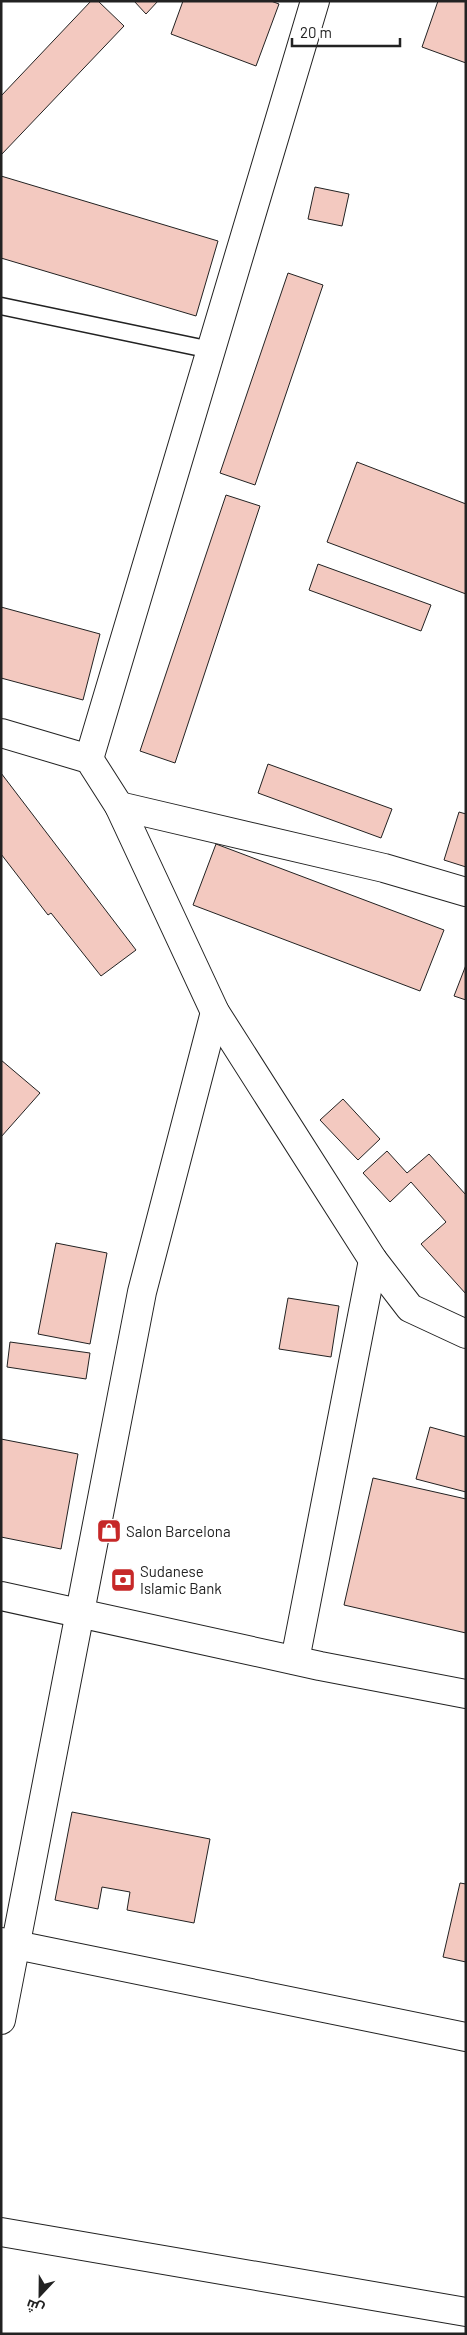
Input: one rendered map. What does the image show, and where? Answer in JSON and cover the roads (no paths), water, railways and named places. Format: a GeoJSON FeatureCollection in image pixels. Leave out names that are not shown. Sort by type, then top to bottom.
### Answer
{"type":"FeatureCollection","features":[{"type":"Feature","properties":{"kind":"street"},"geometry":{"type":"LineString","coordinates":[[89,759],[315,1]]}},
{"type":"Feature","properties":{"kind":"street"},"geometry":{"type":"LineString","coordinates":[[1,733],[89,759],[119,806],[215,1012],[373,1260],[410,1308],[466,1334]]}},
{"type":"Feature","properties":{"kind":"street"},"geometry":{"type":"LineString","coordinates":[[119,806],[384,868],[466,892]]}},
{"type":"Feature","properties":{"kind":"street"},"geometry":{"type":"LineString","coordinates":[[1,2020],[9,1943],[80,1613],[142,1292],[215,1012]]}},
{"type":"Feature","properties":{"kind":"street"},"geometry":{"type":"LineString","coordinates":[[295,1660],[373,1260]]}},
{"type":"Feature","properties":{"kind":"street"},"geometry":{"type":"LineString","coordinates":[[1,1596],[295,1660],[466,1694]]}},
{"type":"Feature","properties":{"kind":"street"},"geometry":{"type":"LineString","coordinates":[[9,1943],[466,2037]]}},
{"type":"Feature","properties":{"kind":"street"},"geometry":{"type":"LineString","coordinates":[[1,2232],[466,2312]]}},
{"type":"Feature","properties":{"kind":"lane"},"geometry":{"type":"LineString","coordinates":[[1,306],[211,350]]}},
{"type":"Feature","properties":{"kind":"place","name":"Salon Barcelona"},"geometry":{"type":"Point","coordinates":[109,1531]}},
{"type":"Feature","properties":{"kind":"place","name":"Sudanese Islamic Bank"},"geometry":{"type":"Point","coordinates":[123,1580]}}]}
